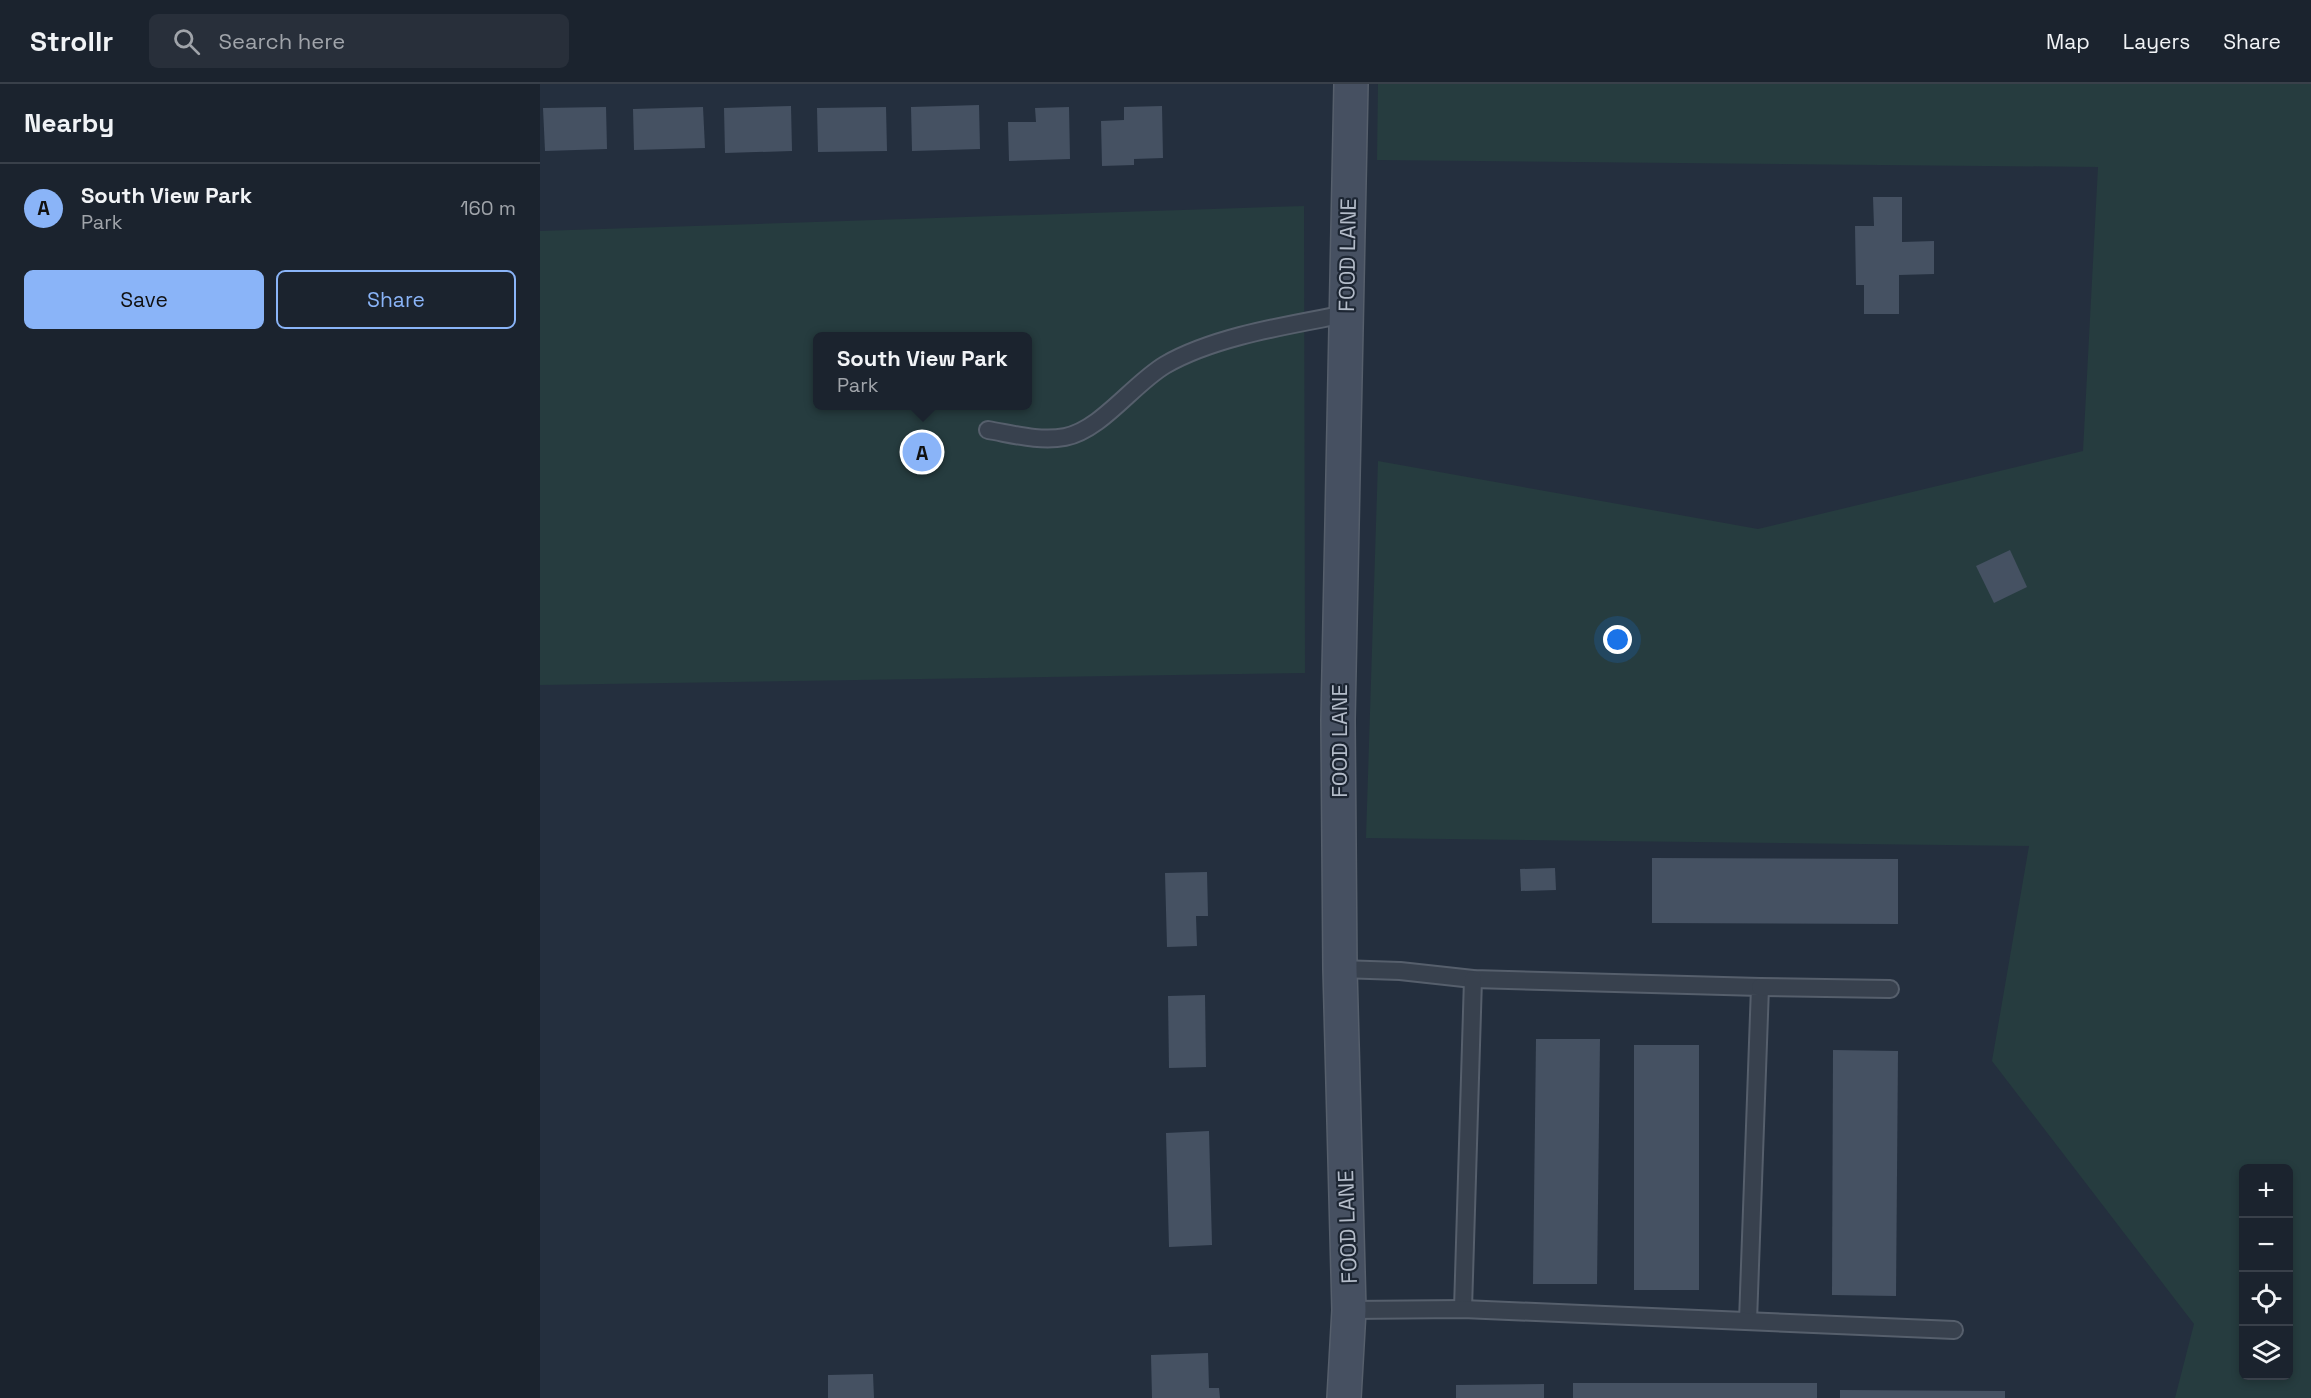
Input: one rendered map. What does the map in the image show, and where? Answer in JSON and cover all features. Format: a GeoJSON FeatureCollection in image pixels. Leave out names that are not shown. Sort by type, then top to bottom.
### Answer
{"type":"FeatureCollection","features":[{"type":"Feature","properties":{"kind":"street","name":"FOOD LANE"},"geometry":{"type":"LineString","coordinates":[[1344,1398],[1349,1310],[1340,969],[1338,720],[1351,84]]}},
{"type":"Feature","properties":{"kind":"lane"},"geometry":{"type":"LineString","coordinates":[[988,430],[1040,439],[1066,437],[1092,425],[1165,365],[1212,346],[1260,331],[1346,314]]}},
{"type":"Feature","properties":{"kind":"lane"},"geometry":{"type":"LineString","coordinates":[[1340,969],[1400,971],[1473,979],[1890,989]]}},
{"type":"Feature","properties":{"kind":"lane"},"geometry":{"type":"LineString","coordinates":[[1463,1309],[1473,979]]}},
{"type":"Feature","properties":{"kind":"lane"},"geometry":{"type":"LineString","coordinates":[[1748,1321],[1760,987]]}},
{"type":"Feature","properties":{"kind":"lane"},"geometry":{"type":"LineString","coordinates":[[1349,1310],[1463,1309],[1954,1330]]}},
{"type":"Feature","properties":{"kind":"green space"},"geometry":{"type":"Polygon","coordinates":[[[1378,84],[2311,84],[2311,1398],[2175,1398],[2194,1324],[1992,1061],[2029,846],[1366,838],[1378,461],[1758,529],[2083,451],[2098,167],[1377,160],[1378,84]]]}},
{"type":"Feature","properties":{"kind":"green space"},"geometry":{"type":"Polygon","coordinates":[[[1304,206],[1305,673],[540,685],[540,231],[1304,206]]]}},
{"type":"Feature","properties":{"kind":"building"},"geometry":{"type":"Polygon","coordinates":[[[979,105],[980,149],[912,151],[911,107],[979,105]]]}},
{"type":"Feature","properties":{"kind":"building"},"geometry":{"type":"Polygon","coordinates":[[[791,106],[792,151],[725,153],[724,108],[791,106]]]}},
{"type":"Feature","properties":{"kind":"building"},"geometry":{"type":"Polygon","coordinates":[[[1162,106],[1163,158],[1134,159],[1134,165],[1102,166],[1101,121],[1124,120],[1124,107],[1162,106]]]}},
{"type":"Feature","properties":{"kind":"building"},"geometry":{"type":"Polygon","coordinates":[[[606,107],[607,149],[545,151],[543,108],[606,107]]]}},
{"type":"Feature","properties":{"kind":"building"},"geometry":{"type":"Polygon","coordinates":[[[703,107],[705,148],[634,150],[633,109],[703,107]]]}},
{"type":"Feature","properties":{"kind":"building"},"geometry":{"type":"Polygon","coordinates":[[[886,107],[887,151],[818,152],[817,108],[886,107]]]}},
{"type":"Feature","properties":{"kind":"building"},"geometry":{"type":"Polygon","coordinates":[[[1069,107],[1070,159],[1009,161],[1008,122],[1036,122],[1035,108],[1069,107]]]}},
{"type":"Feature","properties":{"kind":"building"},"geometry":{"type":"Polygon","coordinates":[[[1873,197],[1902,197],[1902,242],[1934,241],[1934,274],[1899,275],[1899,314],[1864,314],[1864,285],[1856,285],[1855,226],[1874,226],[1873,197]]]}},
{"type":"Feature","properties":{"kind":"building"},"geometry":{"type":"Polygon","coordinates":[[[2010,550],[2027,587],[1994,603],[1976,566],[2010,550]]]}},
{"type":"Feature","properties":{"kind":"building"},"geometry":{"type":"Polygon","coordinates":[[[1652,858],[1898,859],[1898,924],[1652,923],[1652,858]]]}},
{"type":"Feature","properties":{"kind":"building"},"geometry":{"type":"Polygon","coordinates":[[[1555,868],[1556,890],[1521,891],[1520,869],[1555,868]]]}},
{"type":"Feature","properties":{"kind":"building"},"geometry":{"type":"Polygon","coordinates":[[[1207,872],[1208,916],[1196,916],[1197,946],[1167,947],[1165,873],[1207,872]]]}},
{"type":"Feature","properties":{"kind":"building"},"geometry":{"type":"Polygon","coordinates":[[[1205,995],[1206,1067],[1169,1068],[1168,996],[1205,995]]]}},
{"type":"Feature","properties":{"kind":"building"},"geometry":{"type":"Polygon","coordinates":[[[1536,1039],[1600,1039],[1597,1284],[1533,1284],[1536,1039]]]}},
{"type":"Feature","properties":{"kind":"building"},"geometry":{"type":"Polygon","coordinates":[[[1634,1045],[1699,1045],[1699,1290],[1634,1290],[1634,1045]]]}},
{"type":"Feature","properties":{"kind":"building"},"geometry":{"type":"Polygon","coordinates":[[[1833,1050],[1898,1051],[1896,1296],[1832,1295],[1833,1050]]]}},
{"type":"Feature","properties":{"kind":"building"},"geometry":{"type":"Polygon","coordinates":[[[1209,1131],[1212,1245],[1169,1247],[1166,1133],[1209,1131]]]}},
{"type":"Feature","properties":{"kind":"building"},"geometry":{"type":"Polygon","coordinates":[[[1208,1353],[1209,1388],[1219,1388],[1220,1398],[1152,1398],[1151,1355],[1208,1353]]]}},
{"type":"Feature","properties":{"kind":"building"},"geometry":{"type":"Polygon","coordinates":[[[873,1374],[874,1398],[828,1398],[828,1375],[873,1374]]]}},
{"type":"Feature","properties":{"kind":"building"},"geometry":{"type":"Polygon","coordinates":[[[1573,1383],[1817,1383],[1817,1398],[1573,1398],[1573,1383]]]}},
{"type":"Feature","properties":{"kind":"building"},"geometry":{"type":"Polygon","coordinates":[[[1544,1384],[1544,1398],[1456,1398],[1456,1385],[1544,1384]]]}},
{"type":"Feature","properties":{"kind":"building"},"geometry":{"type":"Polygon","coordinates":[[[1840,1390],[2005,1391],[2005,1398],[1840,1398],[1840,1390]]]}},
{"type":"Feature","properties":{"kind":"place","name":"South View Park"},"geometry":{"type":"Point","coordinates":[922,452]}}]}
